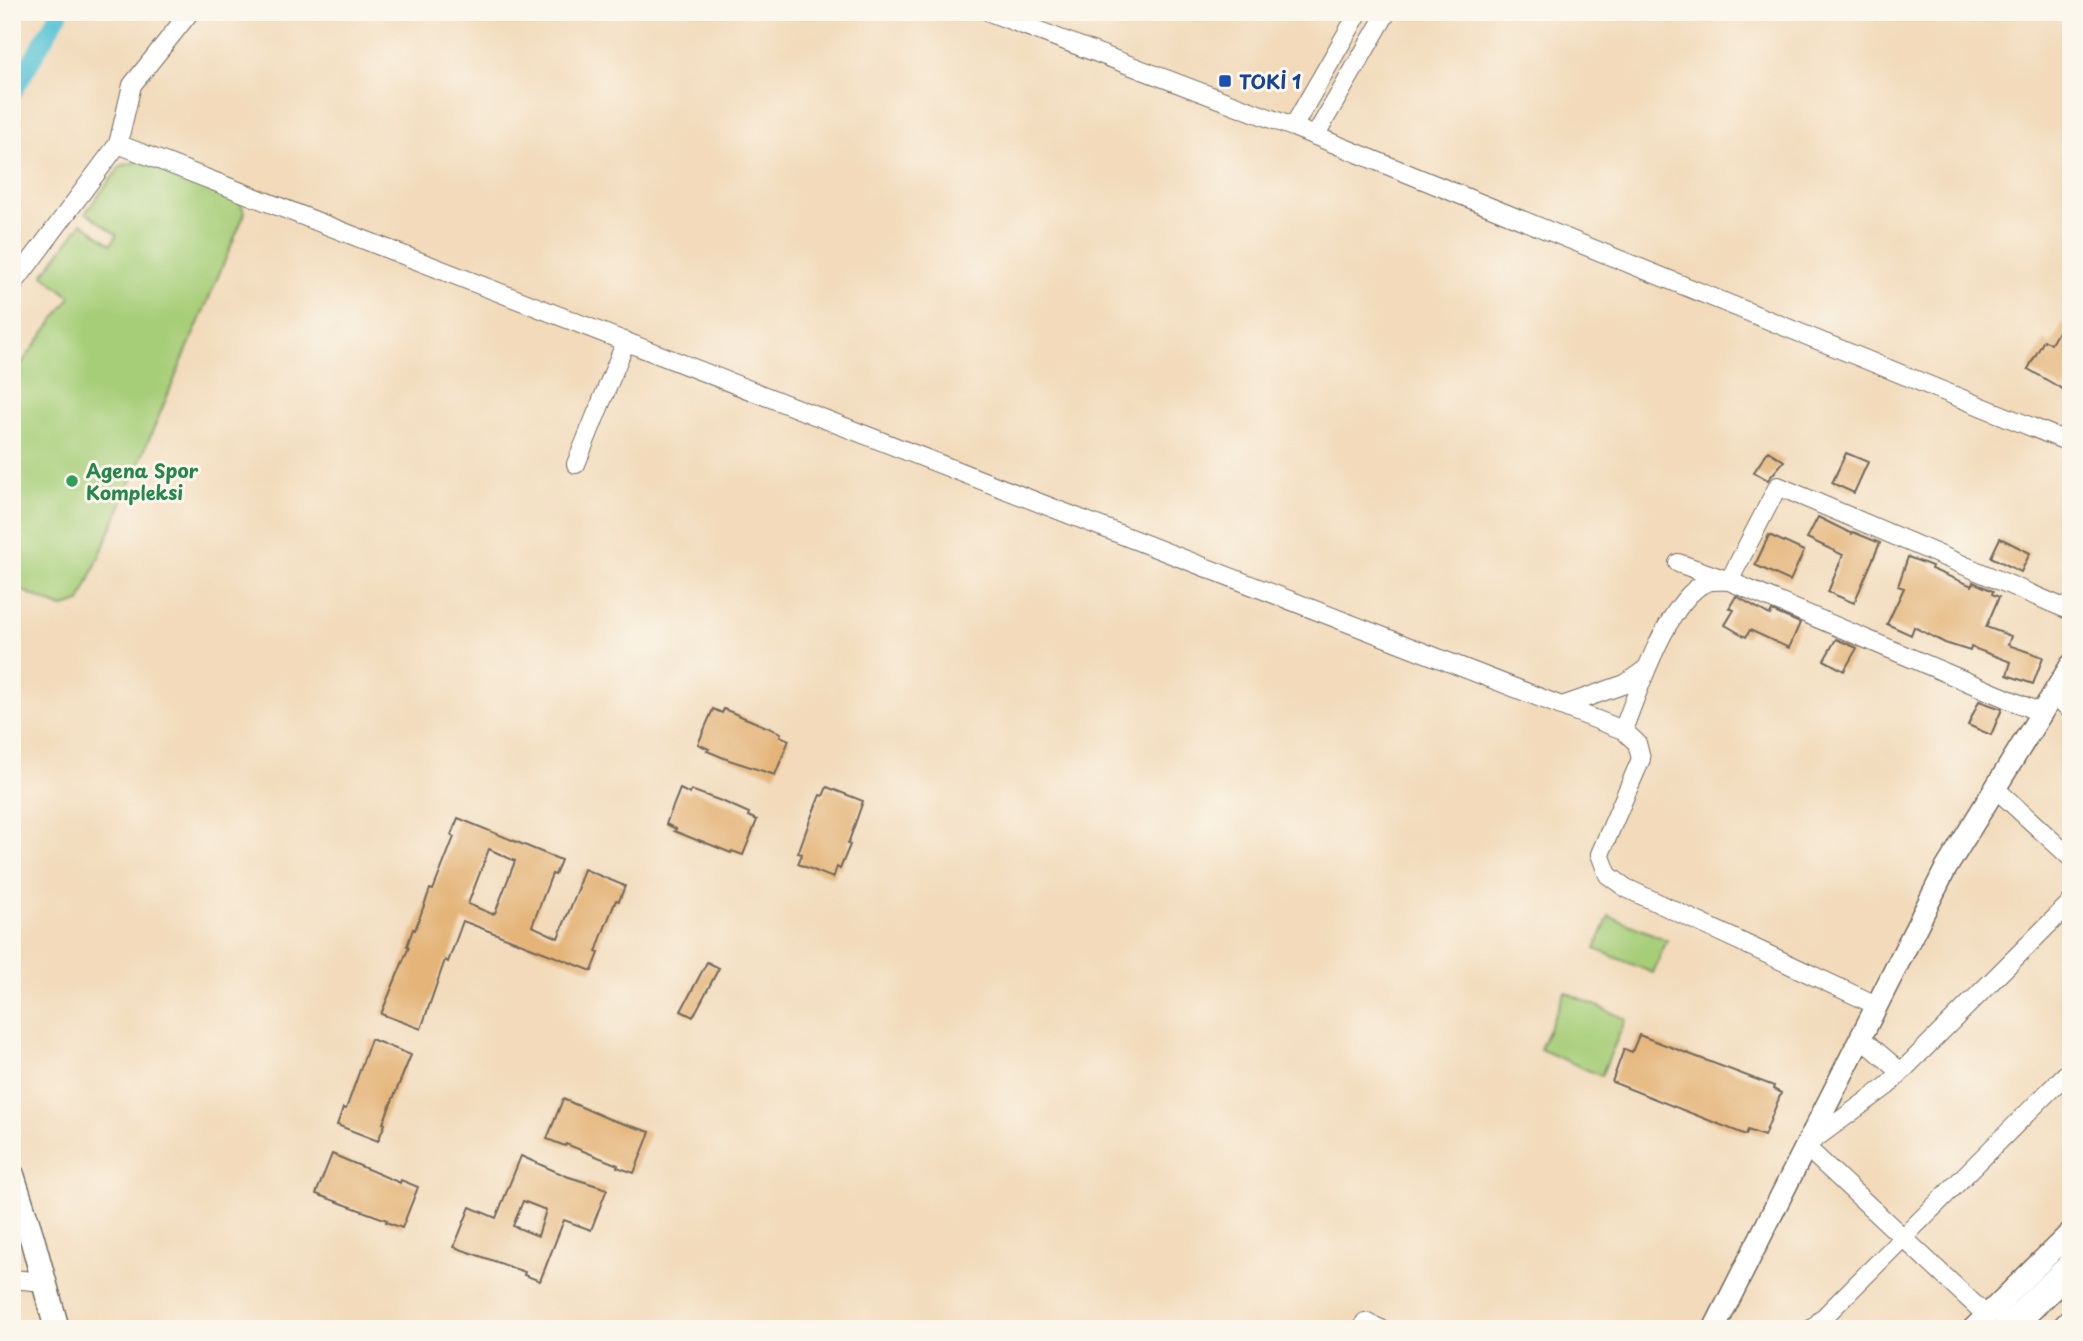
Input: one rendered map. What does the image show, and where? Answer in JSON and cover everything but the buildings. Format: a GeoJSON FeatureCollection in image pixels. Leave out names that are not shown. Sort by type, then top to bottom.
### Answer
{"type":"FeatureCollection","features":[{"type":"Feature","properties":{"kind":"highway"},"geometry":{"type":"LineString","coordinates":[[1989,1324],[2071,1266]]}},
{"type":"Feature","properties":{"kind":"main road"},"geometry":{"type":"LineString","coordinates":[[12,1175],[57,1329]]}},
{"type":"Feature","properties":{"kind":"street"},"geometry":{"type":"LineString","coordinates":[[12,286],[118,144],[132,85],[190,12]]}},
{"type":"Feature","properties":{"kind":"street"},"geometry":{"type":"LineString","coordinates":[[989,12],[1293,127],[2071,443]]}},
{"type":"Feature","properties":{"kind":"street"},"geometry":{"type":"LineString","coordinates":[[1293,127],[1359,12]]}},
{"type":"Feature","properties":{"kind":"street"},"geometry":{"type":"LineString","coordinates":[[1315,136],[1387,12]]}},
{"type":"Feature","properties":{"kind":"street"},"geometry":{"type":"LineString","coordinates":[[118,144],[1623,730],[1637,743],[1640,759],[1600,853],[1608,876],[1626,888],[1876,1005]]}},
{"type":"Feature","properties":{"kind":"street"},"geometry":{"type":"LineString","coordinates":[[576,464],[626,341]]}},
{"type":"Feature","properties":{"kind":"street"},"geometry":{"type":"LineString","coordinates":[[1729,582],[1778,486],[2071,611]]}},
{"type":"Feature","properties":{"kind":"street"},"geometry":{"type":"LineString","coordinates":[[1678,564],[1729,582],[2041,713]]}},
{"type":"Feature","properties":{"kind":"street"},"geometry":{"type":"LineString","coordinates":[[1623,730],[1657,646],[1682,602],[1698,587],[1710,581],[1729,582]]}},
{"type":"Feature","properties":{"kind":"street"},"geometry":{"type":"LineString","coordinates":[[1714,1329],[1945,870],[2071,665]]}},
{"type":"Feature","properties":{"kind":"street"},"geometry":{"type":"LineString","coordinates":[[1562,706],[1625,684],[1648,667]]}},
{"type":"Feature","properties":{"kind":"street"},"geometry":{"type":"LineString","coordinates":[[2053,693],[2071,711]]}},
{"type":"Feature","properties":{"kind":"street"},"geometry":{"type":"LineString","coordinates":[[1995,788],[2071,858]]}},
{"type":"Feature","properties":{"kind":"street"},"geometry":{"type":"LineString","coordinates":[[1805,1146],[1887,1086],[2071,902]]}},
{"type":"Feature","properties":{"kind":"street"},"geometry":{"type":"LineString","coordinates":[[1860,1037],[1902,1072]]}},
{"type":"Feature","properties":{"kind":"street"},"geometry":{"type":"LineString","coordinates":[[1812,1329],[2071,1069]]}},
{"type":"Feature","properties":{"kind":"street"},"geometry":{"type":"LineString","coordinates":[[1805,1146],[1989,1324],[2071,1232]]}},
{"type":"Feature","properties":{"kind":"street"},"geometry":{"type":"LineString","coordinates":[[12,1279],[44,1282]]}},
{"type":"Feature","properties":{"kind":"street"},"geometry":{"type":"LineString","coordinates":[[2061,1329],[2071,1319]]}},
{"type":"Feature","properties":{"kind":"green space","name":"Agena Spor Kompleksi"},"geometry":{"type":"Polygon","coordinates":[[[140,161],[240,202],[245,213],[80,602],[62,608],[12,586],[12,376],[71,297],[43,275],[82,223],[111,244],[117,235],[86,212],[121,166],[140,161]]]}},
{"type":"Feature","properties":{"kind":"green space"},"geometry":{"type":"Polygon","coordinates":[[[1609,916],[1667,940],[1653,973],[1595,949],[1609,916]]]}},
{"type":"Feature","properties":{"kind":"green space"},"geometry":{"type":"Polygon","coordinates":[[[1565,992],[1626,1019],[1601,1076],[1540,1049],[1565,992]]]}},
{"type":"Feature","properties":{"kind":"waterway"},"geometry":{"type":"LineString","coordinates":[[12,94],[60,12]]}},
{"type":"Feature","properties":{"kind":"place","name":"TOKİ 1"},"geometry":{"type":"Point","coordinates":[1225,81]}},
{"type":"Feature","properties":{"kind":"place","name":"Agena Spor Kompleksi"},"geometry":{"type":"Point","coordinates":[72,481]}}]}
